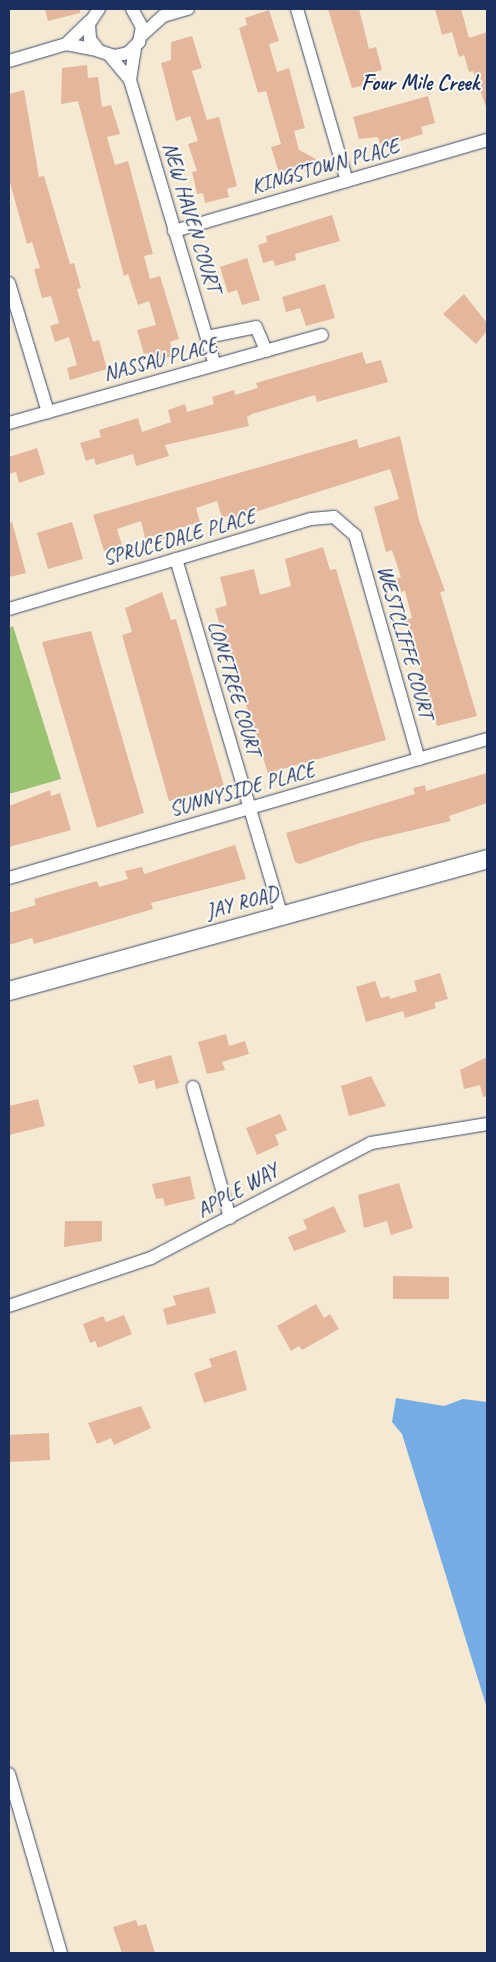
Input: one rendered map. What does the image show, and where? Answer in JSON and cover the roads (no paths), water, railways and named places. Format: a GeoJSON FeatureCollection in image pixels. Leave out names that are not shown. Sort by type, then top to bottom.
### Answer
{"type":"FeatureCollection","features":[{"type":"Feature","properties":{"kind":"street"},"geometry":{"type":"LineString","coordinates":[[132,9],[163,16],[188,9]]}},
{"type":"Feature","properties":{"kind":"street"},"geometry":{"type":"LineString","coordinates":[[132,9],[140,20],[142,35]]}},
{"type":"Feature","properties":{"kind":"street"},"geometry":{"type":"LineString","coordinates":[[297,9],[347,181]]}},
{"type":"Feature","properties":{"kind":"street"},"geometry":{"type":"LineString","coordinates":[[66,44],[95,12]]}},
{"type":"Feature","properties":{"kind":"street"},"geometry":{"type":"LineString","coordinates":[[95,12],[90,39],[98,50]]}},
{"type":"Feature","properties":{"kind":"street","name":"NEW HAVEN COURT"},"geometry":{"type":"LineString","coordinates":[[130,80],[135,48],[142,35],[163,16]]}},
{"type":"Feature","properties":{"kind":"street"},"geometry":{"type":"LineString","coordinates":[[9,61],[66,44],[98,50],[110,56],[135,48]]}},
{"type":"Feature","properties":{"kind":"street","name":"NEW HAVEN COURT"},"geometry":{"type":"LineString","coordinates":[[110,56],[130,80],[216,365]]}},
{"type":"Feature","properties":{"kind":"street","name":"KINGSTOWN PLACE"},"geometry":{"type":"LineString","coordinates":[[174,231],[487,140]]}},
{"type":"Feature","properties":{"kind":"street"},"geometry":{"type":"LineString","coordinates":[[9,283],[48,412]]}},
{"type":"Feature","properties":{"kind":"street"},"geometry":{"type":"LineString","coordinates":[[208,337],[256,327],[266,351]]}},
{"type":"Feature","properties":{"kind":"street","name":"NASSAU PLACE"},"geometry":{"type":"LineString","coordinates":[[9,423],[322,335]]}},
{"type":"Feature","properties":{"kind":"street","name":"SPRUCEDALE PLACE"},"geometry":{"type":"LineString","coordinates":[[9,609],[325,516],[342,521],[355,535]]}},
{"type":"Feature","properties":{"kind":"street","name":"WESTCLIFFE COURT"},"geometry":{"type":"LineString","coordinates":[[355,535],[419,759]]}},
{"type":"Feature","properties":{"kind":"street","name":"LONETREE COURT"},"geometry":{"type":"LineString","coordinates":[[176,559],[281,914]]}},
{"type":"Feature","properties":{"kind":"street","name":"SUNNYSIDE PLACE"},"geometry":{"type":"LineString","coordinates":[[9,878],[487,739]]}},
{"type":"Feature","properties":{"kind":"street","name":"JAY ROAD"},"geometry":{"type":"LineString","coordinates":[[9,991],[281,914],[487,859]]}},
{"type":"Feature","properties":{"kind":"street"},"geometry":{"type":"LineString","coordinates":[[193,1087],[230,1218]]}},
{"type":"Feature","properties":{"kind":"street","name":"APPLE WAY"},"geometry":{"type":"LineString","coordinates":[[9,1306],[94,1281],[230,1218],[371,1143],[487,1124]]}},
{"type":"Feature","properties":{"kind":"street"},"geometry":{"type":"LineString","coordinates":[[9,1774],[61,1953]]}},
{"type":"Feature","properties":{"kind":"water"},"geometry":{"type":"Polygon","coordinates":[[[396,1398],[444,1406],[463,1399],[487,1402],[487,1708],[402,1434],[392,1422],[396,1398]]]}},
{"type":"Feature","properties":{"kind":"district","name":"Four Mile Creek"},"geometry":{"type":"Point","coordinates":[420,84]}}]}
